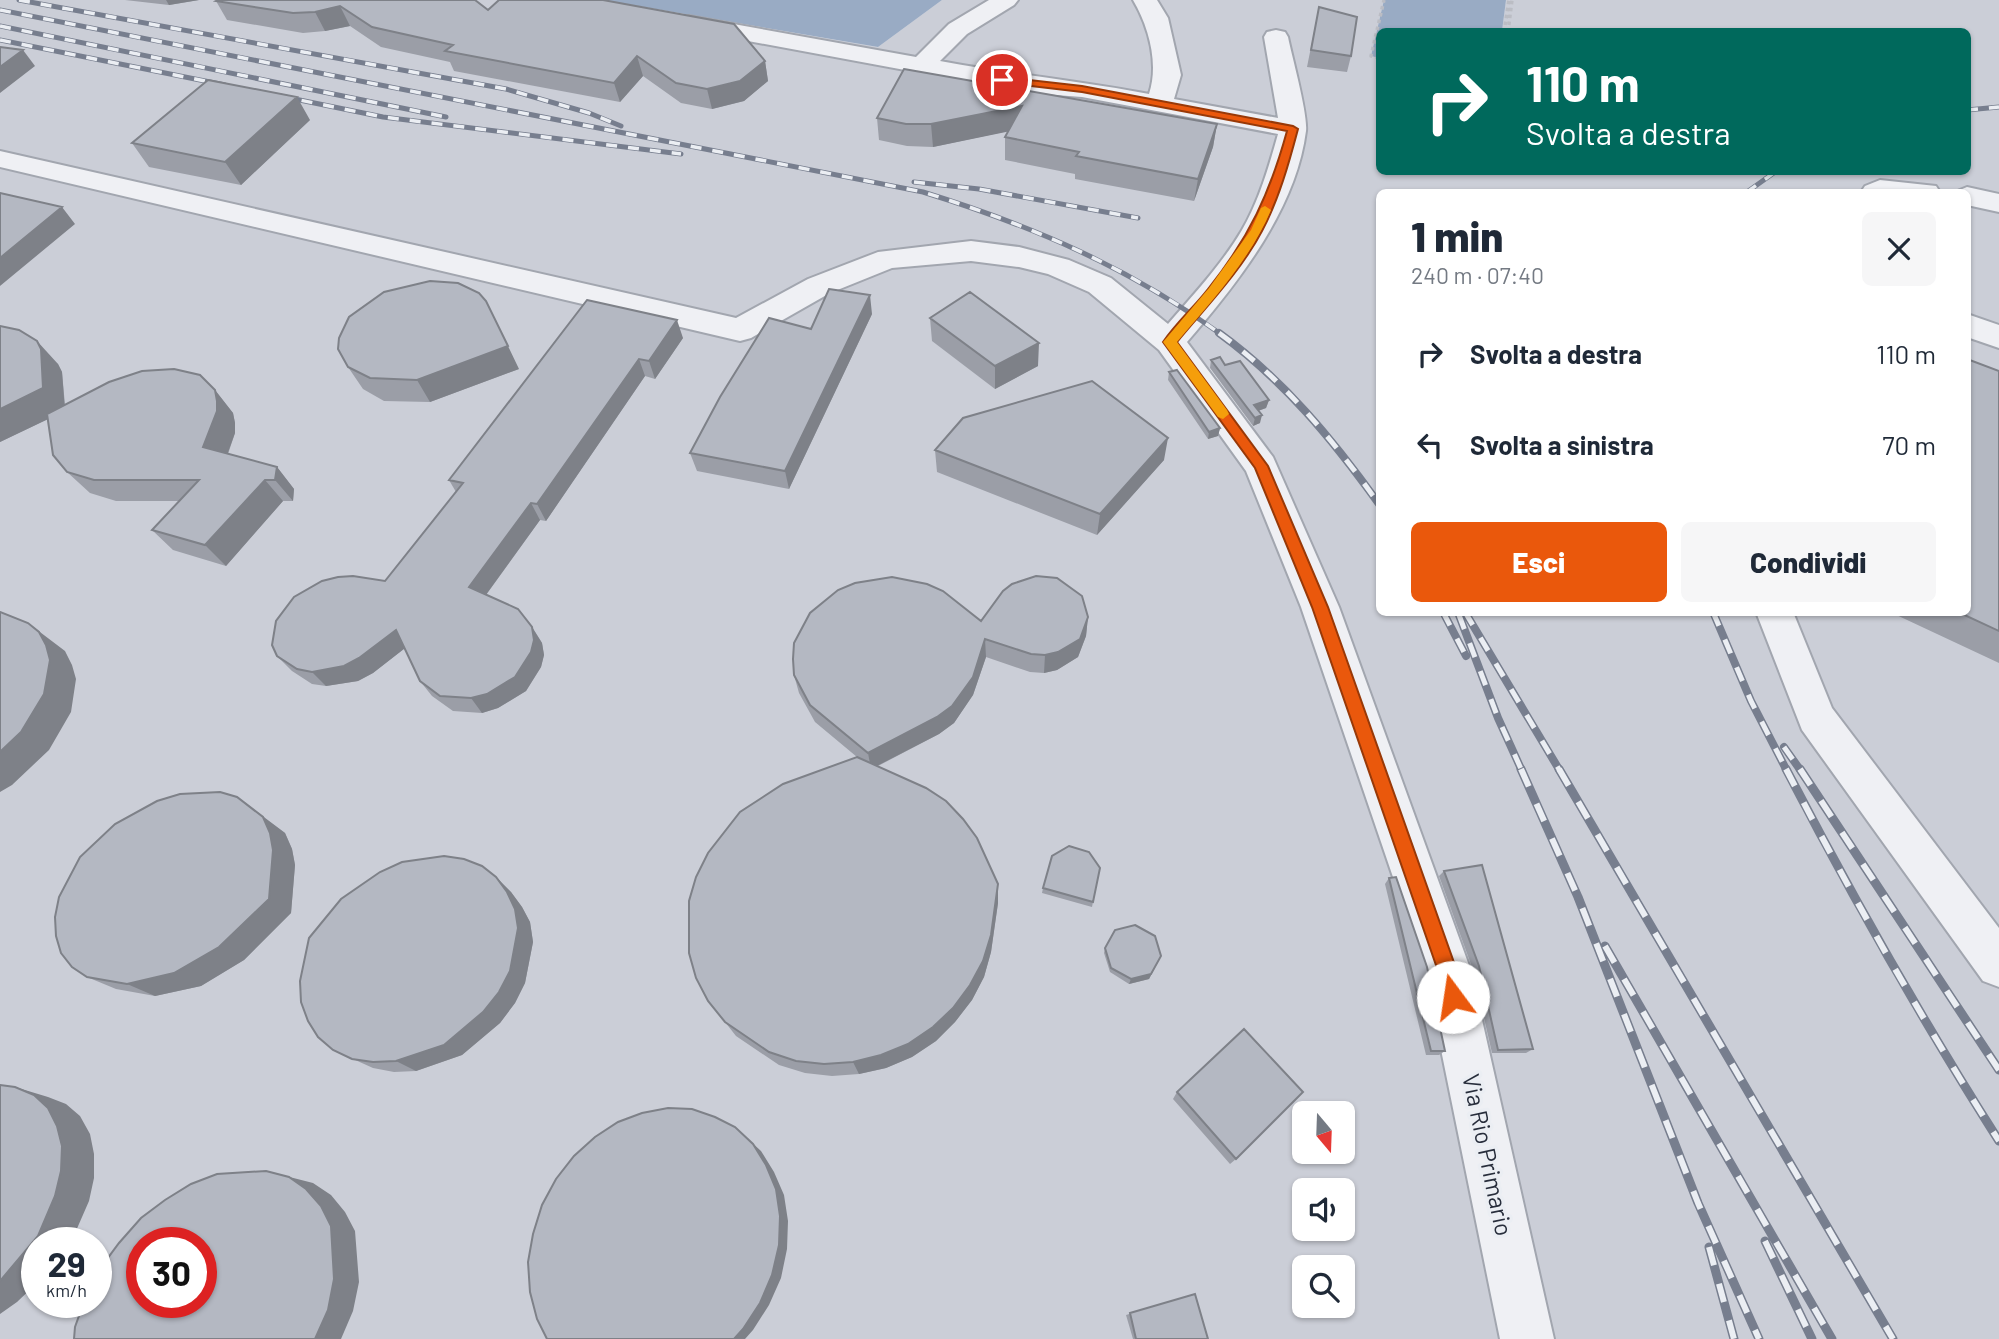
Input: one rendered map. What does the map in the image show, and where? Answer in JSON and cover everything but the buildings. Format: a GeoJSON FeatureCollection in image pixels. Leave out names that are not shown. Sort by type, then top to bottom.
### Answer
{"type":"FeatureCollection","features":[{"type":"Feature","properties":{"kind":"street"},"geometry":{"type":"LineString","coordinates":[[922,65],[958,29],[1006,0]]}},
{"type":"Feature","properties":{"kind":"street"},"geometry":{"type":"LineString","coordinates":[[1144,0],[1156,18],[1168,75],[1159,104]]}},
{"type":"Feature","properties":{"kind":"street"},"geometry":{"type":"LineString","coordinates":[[669,19],[1029,85],[1082,89],[1293,129]]}},
{"type":"Feature","properties":{"kind":"street"},"geometry":{"type":"LineString","coordinates":[[1170,342],[1213,291],[1256,231],[1282,170],[1293,129],[1276,37]]}},
{"type":"Feature","properties":{"kind":"street","name":"Via Rio Primario"},"geometry":{"type":"LineString","coordinates":[[0,159],[740,330],[819,286],[888,259],[971,251],[1019,257],[1058,267],[1100,285],[1170,342],[1261,466],[1320,607],[1448,971],[1527,1339]]}},
{"type":"Feature","properties":{"kind":"street"},"geometry":{"type":"LineString","coordinates":[[1971,197],[1999,203]]}},
{"type":"Feature","properties":{"kind":"street"},"geometry":{"type":"LineString","coordinates":[[1971,326],[1999,337]]}},
{"type":"Feature","properties":{"kind":"street"},"geometry":{"type":"LineString","coordinates":[[1776,616],[1816,718],[1999,965]]}},
{"type":"Feature","properties":{"kind":"path"},"geometry":{"type":"LineString","coordinates":[[1378,28],[1384,0]]}},
{"type":"Feature","properties":{"kind":"path"},"geometry":{"type":"LineString","coordinates":[[1506,28],[1510,0]]}},
{"type":"Feature","properties":{"kind":"path"},"geometry":{"type":"LineString","coordinates":[[1376,34],[1371,56],[1376,57]]}},
{"type":"Feature","properties":{"kind":"shaded area"},"geometry":{"type":"Polygon","coordinates":[[[0,0],[603,0],[878,47],[942,0],[1384,0],[1371,56],[1376,57],[1376,175],[1971,175],[1971,28],[1502,28],[1506,0],[1999,0],[1999,1339],[0,1339],[0,0]],[[1218,366],[1168,380],[1208,439],[1259,424],[1218,366]]]}},
{"type":"Feature","properties":{"kind":"water"},"geometry":{"type":"Polygon","coordinates":[[[603,0],[942,0],[878,47],[603,0]]]}},
{"type":"Feature","properties":{"kind":"water"},"geometry":{"type":"Polygon","coordinates":[[[1384,0],[1506,0],[1502,28],[1378,28],[1384,0]]]}},
{"type":"Feature","properties":{"kind":"water"},"geometry":{"type":"Polygon","coordinates":[[[1376,34],[1376,57],[1371,56],[1376,34]]]}},
{"type":"Feature","properties":{"kind":"railway"},"geometry":{"type":"LineString","coordinates":[[19,0],[506,89],[589,113],[621,126]]}},
{"type":"Feature","properties":{"kind":"railway"},"geometry":{"type":"LineString","coordinates":[[0,10],[923,192],[1003,219],[1078,251],[1151,289],[1222,335]]}},
{"type":"Feature","properties":{"kind":"railway"},"geometry":{"type":"LineString","coordinates":[[0,26],[446,117]]}},
{"type":"Feature","properties":{"kind":"railway"},"geometry":{"type":"LineString","coordinates":[[0,40],[225,85]]}},
{"type":"Feature","properties":{"kind":"railway"},"geometry":{"type":"LineString","coordinates":[[280,96],[383,117],[681,154]]}},
{"type":"Feature","properties":{"kind":"railway"},"geometry":{"type":"LineString","coordinates":[[1971,110],[1999,107]]}},
{"type":"Feature","properties":{"kind":"railway"},"geometry":{"type":"LineString","coordinates":[[1751,189],[1771,175]]}},
{"type":"Feature","properties":{"kind":"railway"},"geometry":{"type":"LineString","coordinates":[[914,182],[979,189],[1138,218]]}},
{"type":"Feature","properties":{"kind":"railway"},"geometry":{"type":"LineString","coordinates":[[1219,333],[1243,351],[1306,412],[1376,500]]}},
{"type":"Feature","properties":{"kind":"railway"},"geometry":{"type":"LineString","coordinates":[[1445,616],[1466,656]]}},
{"type":"Feature","properties":{"kind":"railway"},"geometry":{"type":"LineString","coordinates":[[1459,616],[1498,718],[1522,771]]}},
{"type":"Feature","properties":{"kind":"railway"},"geometry":{"type":"LineString","coordinates":[[1467,616],[1560,771]]}},
{"type":"Feature","properties":{"kind":"railway"},"geometry":{"type":"LineString","coordinates":[[1715,616],[1751,701],[1787,771]]}},
{"type":"Feature","properties":{"kind":"railway"},"geometry":{"type":"LineString","coordinates":[[1784,747],[1801,771]]}},
{"type":"Feature","properties":{"kind":"railway"},"geometry":{"type":"LineString","coordinates":[[1521,769],[1578,897],[1698,1203],[1759,1339]]}},
{"type":"Feature","properties":{"kind":"railway"},"geometry":{"type":"LineString","coordinates":[[1559,769],[1893,1339]]}},
{"type":"Feature","properties":{"kind":"railway"},"geometry":{"type":"LineString","coordinates":[[1786,769],[1888,957],[1999,1141]]}},
{"type":"Feature","properties":{"kind":"railway"},"geometry":{"type":"LineString","coordinates":[[1800,769],[1999,1070]]}},
{"type":"Feature","properties":{"kind":"railway"},"geometry":{"type":"LineString","coordinates":[[1605,946],[1832,1339]]}},
{"type":"Feature","properties":{"kind":"railway"},"geometry":{"type":"LineString","coordinates":[[1765,1241],[1812,1339]]}},
{"type":"Feature","properties":{"kind":"railway"},"geometry":{"type":"LineString","coordinates":[[1709,1247],[1734,1339]]}},
{"type":"Feature","properties":{"kind":"slow traffic"},"geometry":{"type":"LineString","coordinates":[[1223,414],[1170,342],[1213,291],[1256,231],[1265,210]]}},
{"type":"Feature","properties":{"kind":"route"},"geometry":{"type":"LineString","coordinates":[[1002,80],[1082,89],[1293,129],[1282,170],[1256,231],[1213,291],[1170,342],[1261,466],[1320,607],[1448,971],[1453,997]]}}]}
